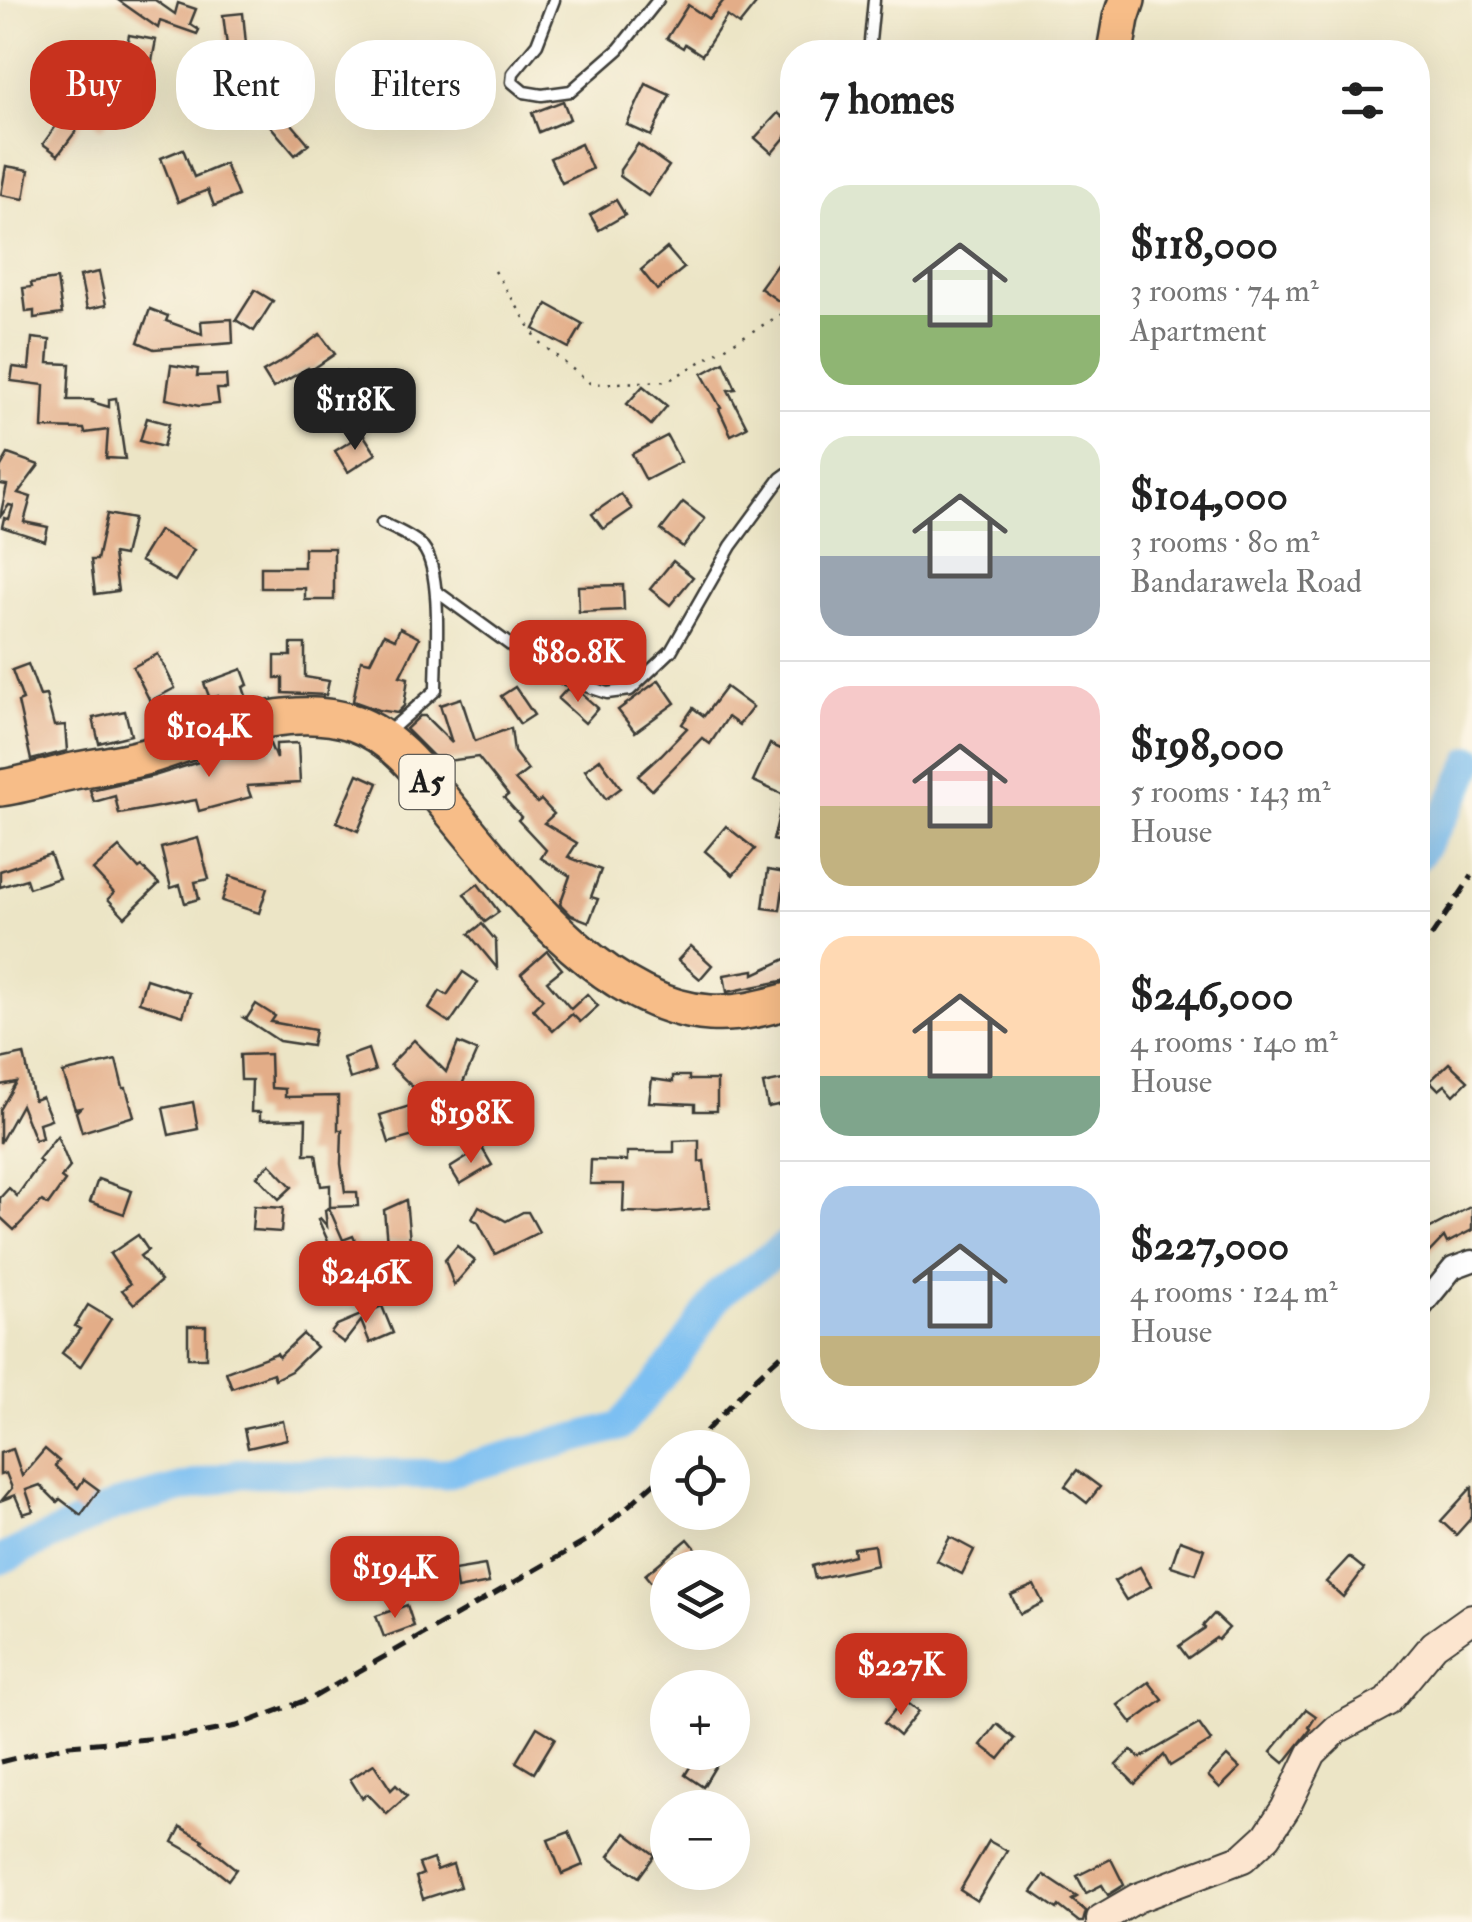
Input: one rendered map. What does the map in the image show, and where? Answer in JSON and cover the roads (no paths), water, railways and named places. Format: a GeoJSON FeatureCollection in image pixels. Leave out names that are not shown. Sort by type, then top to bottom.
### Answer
{"type":"FeatureCollection","features":[{"type":"Feature","properties":{"kind":"highway"},"geometry":{"type":"LineString","coordinates":[[1117,40],[1126,0]]}},
{"type":"Feature","properties":{"kind":"highway","name":"A5"},"geometry":{"type":"LineString","coordinates":[[0,788],[118,764],[281,716],[353,722],[383,736],[430,785],[530,905],[604,972],[670,1007],[712,1013],[746,1012],[780,1003]]}},
{"type":"Feature","properties":{"kind":"street"},"geometry":{"type":"LineString","coordinates":[[1430,1296],[1453,1268],[1472,1261]]}},
{"type":"Feature","properties":{"kind":"street"},"geometry":{"type":"LineString","coordinates":[[1101,1922],[1137,1898],[1243,1858],[1266,1836],[1285,1809],[1312,1753],[1336,1729],[1387,1702],[1434,1645],[1472,1618]]}},
{"type":"Feature","properties":{"kind":"lane"},"geometry":{"type":"LineString","coordinates":[[554,0],[537,44],[513,73],[512,82],[524,92],[542,95],[571,91],[619,49],[658,0]]}},
{"type":"Feature","properties":{"kind":"lane"},"geometry":{"type":"LineString","coordinates":[[870,40],[874,0]]}},
{"type":"Feature","properties":{"kind":"lane"},"geometry":{"type":"LineString","coordinates":[[436,592],[550,674],[607,693],[630,690],[672,651],[731,546],[780,479]]}},
{"type":"Feature","properties":{"kind":"lane"},"geometry":{"type":"LineString","coordinates":[[382,522],[422,545],[433,566],[436,592],[436,690],[383,736]]}},
{"type":"Feature","properties":{"kind":"waterway"},"geometry":{"type":"LineString","coordinates":[[1430,837],[1472,761]]}},
{"type":"Feature","properties":{"kind":"waterway"},"geometry":{"type":"LineString","coordinates":[[0,1560],[117,1505],[241,1473],[442,1474],[620,1426],[675,1360],[720,1293],[780,1250]]}},
{"type":"Feature","properties":{"kind":"railway"},"geometry":{"type":"LineString","coordinates":[[1430,938],[1472,876]]}},
{"type":"Feature","properties":{"kind":"railway"},"geometry":{"type":"LineString","coordinates":[[707,1430],[780,1356]]}},
{"type":"Feature","properties":{"kind":"railway"},"geometry":{"type":"LineString","coordinates":[[0,1762],[69,1745],[187,1736],[237,1726],[314,1697],[593,1537],[650,1487]]}}]}
